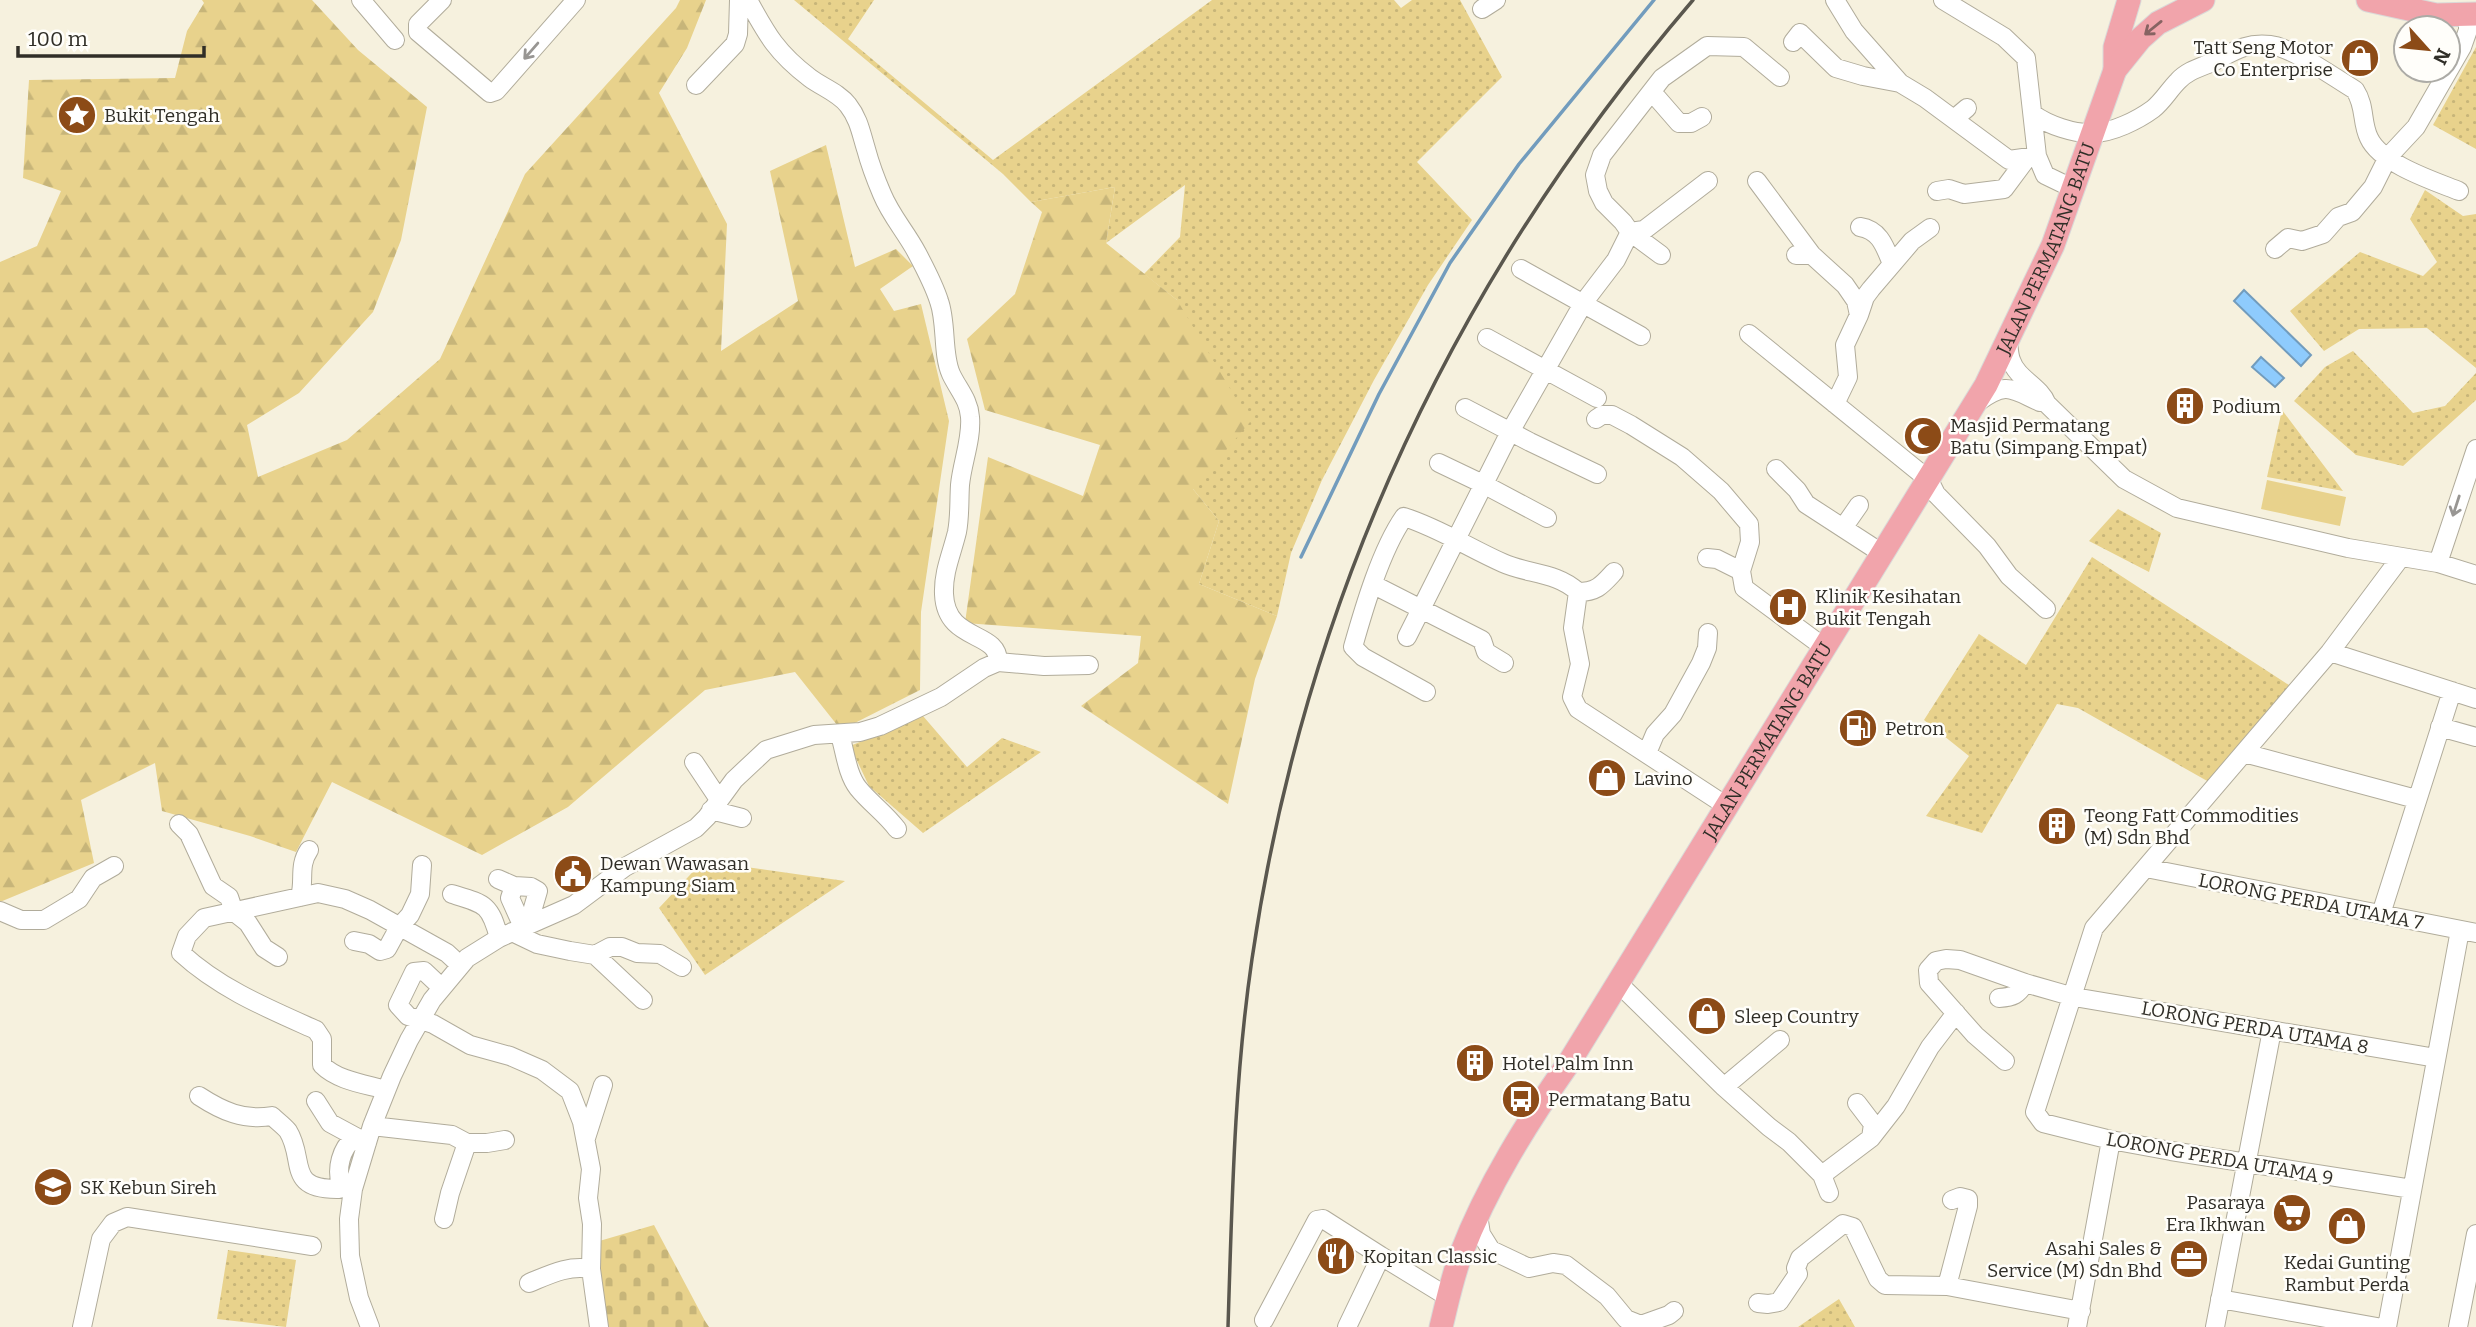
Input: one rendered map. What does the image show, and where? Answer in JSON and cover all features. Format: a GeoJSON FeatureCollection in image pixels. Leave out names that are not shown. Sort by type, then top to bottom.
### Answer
{"type":"FeatureCollection","features":[{"type":"Feature","properties":{"kind":"main road","name":"JALAN PERMATANG BATU"},"geometry":{"type":"LineString","coordinates":[[2115,70],[2115,47],[2129,0]]}},
{"type":"Feature","properties":{"kind":"main road","name":"JALAN PERMATANG BATU"},"geometry":{"type":"LineString","coordinates":[[1441,1327],[1461,1254],[1478,1215],[1516,1144],[1929,480],[2008,343],[2050,253],[2115,70],[2140,38],[2158,23],[2203,0]]}},
{"type":"Feature","properties":{"kind":"main road"},"geometry":{"type":"LineString","coordinates":[[2368,0],[2419,12],[2472,15]]}},
{"type":"Feature","properties":{"kind":"street"},"geometry":{"type":"LineString","coordinates":[[361,0],[395,40]]}},
{"type":"Feature","properties":{"kind":"street"},"geometry":{"type":"LineString","coordinates":[[442,0],[418,24],[418,32],[490,93],[496,91],[576,0]]}},
{"type":"Feature","properties":{"kind":"street"},"geometry":{"type":"LineString","coordinates":[[696,85],[735,44],[739,0]]}},
{"type":"Feature","properties":{"kind":"street"},"geometry":{"type":"LineString","coordinates":[[748,0],[768,37],[786,57],[813,81],[846,102],[852,111],[892,216],[917,253],[939,301],[950,373],[961,389],[970,416],[957,533],[945,576],[944,601],[947,612],[957,626],[997,650],[998,662]]}},
{"type":"Feature","properties":{"kind":"street"},"geometry":{"type":"LineString","coordinates":[[1835,0],[1854,31],[1900,83]]}},
{"type":"Feature","properties":{"kind":"street"},"geometry":{"type":"LineString","coordinates":[[1943,0],[1977,18],[2004,37],[2026,58],[2033,114],[2032,157],[2045,175],[2074,189]]}},
{"type":"Feature","properties":{"kind":"street"},"geometry":{"type":"LineString","coordinates":[[2275,249],[2288,238],[2302,240],[2323,234],[2338,217],[2351,212],[2373,187],[2388,158],[2416,127],[2462,47],[2472,15]]}},
{"type":"Feature","properties":{"kind":"street"},"geometry":{"type":"LineString","coordinates":[[1793,43],[1800,33],[1836,68],[1900,83],[1960,113],[2009,160],[2032,157]]}},
{"type":"Feature","properties":{"kind":"street"},"geometry":{"type":"LineString","coordinates":[[2033,114],[2048,124],[2093,133],[2116,128],[2151,110],[2171,92],[2177,81],[2201,65],[2212,62],[2236,48],[2269,44],[2285,48],[2355,90],[2362,100],[2367,136],[2388,158],[2418,176],[2459,191]]}},
{"type":"Feature","properties":{"kind":"street"},"geometry":{"type":"LineString","coordinates":[[1661,255],[1630,232],[1604,203],[1595,175],[1602,155],[1662,78],[1707,46],[1744,47],[1780,77]]}},
{"type":"Feature","properties":{"kind":"street"},"geometry":{"type":"LineString","coordinates":[[1652,92],[1678,123],[1691,123],[1702,117]]}},
{"type":"Feature","properties":{"kind":"street"},"geometry":{"type":"LineString","coordinates":[[1937,191],[1949,189],[1964,194],[2004,189],[2032,157]]}},
{"type":"Feature","properties":{"kind":"street"},"geometry":{"type":"LineString","coordinates":[[1630,232],[1644,230],[1708,181]]}},
{"type":"Feature","properties":{"kind":"street"},"geometry":{"type":"LineString","coordinates":[[1757,181],[1786,218],[1804,255],[1845,285],[1856,301],[1859,315]]}},
{"type":"Feature","properties":{"kind":"street"},"geometry":{"type":"LineString","coordinates":[[1860,227],[1871,229],[1882,242],[1892,264]]}},
{"type":"Feature","properties":{"kind":"street"},"geometry":{"type":"LineString","coordinates":[[1835,404],[1848,377],[1845,345],[1866,297],[1912,241],[1930,228]]}},
{"type":"Feature","properties":{"kind":"street"},"geometry":{"type":"LineString","coordinates":[[1407,637],[1510,432],[1584,302],[1616,260],[1630,232]]}},
{"type":"Feature","properties":{"kind":"street"},"geometry":{"type":"LineString","coordinates":[[1521,269],[1642,336]]}},
{"type":"Feature","properties":{"kind":"street"},"geometry":{"type":"LineString","coordinates":[[1749,334],[1929,480],[1936,494],[1987,546],[2009,576],[2046,609]]}},
{"type":"Feature","properties":{"kind":"street"},"geometry":{"type":"LineString","coordinates":[[1488,338],[1597,398]]}},
{"type":"Feature","properties":{"kind":"street"},"geometry":{"type":"LineString","coordinates":[[2008,343],[2015,368],[2041,394],[2047,404],[2124,479],[2177,508],[2348,548],[2438,563],[2476,575]]}},
{"type":"Feature","properties":{"kind":"street"},"geometry":{"type":"LineString","coordinates":[[1974,405],[2004,387],[2047,404]]}},
{"type":"Feature","properties":{"kind":"street"},"geometry":{"type":"LineString","coordinates":[[1465,408],[1597,474]]}},
{"type":"Feature","properties":{"kind":"street"},"geometry":{"type":"LineString","coordinates":[[1596,419],[1602,415],[1612,415],[1631,425],[1682,457],[1721,491],[1749,524],[1750,542],[1741,571],[1744,588],[1825,649]]}},
{"type":"Feature","properties":{"kind":"street"},"geometry":{"type":"LineString","coordinates":[[2438,563],[2476,449]]}},
{"type":"Feature","properties":{"kind":"street"},"geometry":{"type":"LineString","coordinates":[[1439,463],[1547,518]]}},
{"type":"Feature","properties":{"kind":"street"},"geometry":{"type":"LineString","coordinates":[[1776,469],[1797,490],[1806,504],[1883,554]]}},
{"type":"Feature","properties":{"kind":"street"},"geometry":{"type":"LineString","coordinates":[[1843,528],[1858,505]]}},
{"type":"Feature","properties":{"kind":"street"},"geometry":{"type":"LineString","coordinates":[[1426,692],[1363,657],[1353,647],[1368,597],[1396,528],[1404,517],[1424,523],[1506,564],[1529,569],[1569,584],[1578,592],[1591,592],[1614,572]]}},
{"type":"Feature","properties":{"kind":"street"},"geometry":{"type":"LineString","coordinates":[[2348,548],[2373,562],[2384,580]]}},
{"type":"Feature","properties":{"kind":"street"},"geometry":{"type":"LineString","coordinates":[[2074,997],[2094,928],[2330,652],[2401,557]]}},
{"type":"Feature","properties":{"kind":"street"},"geometry":{"type":"LineString","coordinates":[[1707,558],[1717,559],[1741,571]]}},
{"type":"Feature","properties":{"kind":"street"},"geometry":{"type":"LineString","coordinates":[[1374,585],[1482,640],[1486,652],[1504,663]]}},
{"type":"Feature","properties":{"kind":"street"},"geometry":{"type":"LineString","coordinates":[[1578,592],[1573,628],[1580,664],[1572,697],[1578,709],[1725,806]]}},
{"type":"Feature","properties":{"kind":"street"},"geometry":{"type":"LineString","coordinates":[[1647,753],[1655,734],[1673,714],[1701,663],[1707,648],[1708,633]]}},
{"type":"Feature","properties":{"kind":"street"},"geometry":{"type":"LineString","coordinates":[[2330,652],[2476,699]]}},
{"type":"Feature","properties":{"kind":"street"},"geometry":{"type":"LineString","coordinates":[[370,1327],[359,1298],[350,1256],[347,1187],[364,1136],[421,1018],[441,987],[467,958],[517,929],[574,905],[625,867],[696,828],[745,767],[766,750],[814,735],[840,734],[880,726],[910,714],[998,662],[1044,666],[1089,665]]}},
{"type":"Feature","properties":{"kind":"street"},"geometry":{"type":"LineString","coordinates":[[2381,914],[2452,691]]}},
{"type":"Feature","properties":{"kind":"street"},"geometry":{"type":"LineString","coordinates":[[2440,727],[2476,737]]}},
{"type":"Feature","properties":{"kind":"street"},"geometry":{"type":"LineString","coordinates":[[840,734],[853,781],[897,829]]}},
{"type":"Feature","properties":{"kind":"street"},"geometry":{"type":"LineString","coordinates":[[2245,753],[2416,799]]}},
{"type":"Feature","properties":{"kind":"street"},"geometry":{"type":"LineString","coordinates":[[694,762],[715,804],[742,818]]}},
{"type":"Feature","properties":{"kind":"street"},"geometry":{"type":"LineString","coordinates":[[179,824],[189,834],[213,886],[229,897],[234,912],[248,923],[264,948],[278,957]]}},
{"type":"Feature","properties":{"kind":"street"},"geometry":{"type":"LineString","coordinates":[[300,897],[303,886],[301,864],[309,850]]}},
{"type":"Feature","properties":{"kind":"street"},"geometry":{"type":"LineString","coordinates":[[354,941],[369,944],[380,951],[387,949],[399,927],[410,915],[419,894],[422,865]]}},
{"type":"Feature","properties":{"kind":"street"},"geometry":{"type":"LineString","coordinates":[[0,911],[21,920],[44,920],[79,899],[93,878],[114,866]]}},
{"type":"Feature","properties":{"kind":"street","name":"LORONG PERDA UTAMA 7"},"geometry":{"type":"LineString","coordinates":[[2146,868],[2468,932]]}},
{"type":"Feature","properties":{"kind":"street"},"geometry":{"type":"LineString","coordinates":[[506,883],[517,929]]}},
{"type":"Feature","properties":{"kind":"street"},"geometry":{"type":"LineString","coordinates":[[386,1090],[339,1077],[328,1071],[322,1065],[322,1039],[316,1030],[239,995],[181,953],[187,936],[204,918],[318,893],[345,899],[447,953],[460,965]]}},
{"type":"Feature","properties":{"kind":"street"},"geometry":{"type":"LineString","coordinates":[[452,894],[477,902],[548,947],[595,955],[643,1000]]}},
{"type":"Feature","properties":{"kind":"street"},"geometry":{"type":"LineString","coordinates":[[2387,1327],[2436,1058],[2468,932]]}},
{"type":"Feature","properties":{"kind":"street"},"geometry":{"type":"LineString","coordinates":[[595,955],[610,947],[622,947],[637,953],[660,954],[682,967]]}},
{"type":"Feature","properties":{"kind":"street","name":"LORONG PERDA UTAMA 8"},"geometry":{"type":"LineString","coordinates":[[1956,1013],[1929,983],[1928,970],[1936,961],[1959,960],[2074,997],[2436,1058]]}},
{"type":"Feature","properties":{"kind":"street"},"geometry":{"type":"LineString","coordinates":[[441,987],[424,971],[414,972],[398,1005],[408,1016],[421,1018],[470,1045],[523,1062],[560,1082],[570,1091],[586,1138],[590,1169],[588,1198],[592,1224],[591,1269],[599,1327]]}},
{"type":"Feature","properties":{"kind":"street"},"geometry":{"type":"LineString","coordinates":[[1617,982],[1724,1087],[1789,1142],[1822,1175],[1829,1193]]}},
{"type":"Feature","properties":{"kind":"street"},"geometry":{"type":"LineString","coordinates":[[1999,998],[2019,994],[2025,983]]}},
{"type":"Feature","properties":{"kind":"street","name":"LORONG PERDA UTAMA 9"},"geometry":{"type":"LineString","coordinates":[[2074,997],[2035,1112],[2043,1123],[2111,1140],[2412,1189]]}},
{"type":"Feature","properties":{"kind":"street"},"geometry":{"type":"LineString","coordinates":[[1822,1175],[1871,1138],[1896,1106],[1930,1047],[1956,1013],[1975,1035],[2005,1061]]}},
{"type":"Feature","properties":{"kind":"street"},"geometry":{"type":"LineString","coordinates":[[2215,1327],[2272,1030]]}},
{"type":"Feature","properties":{"kind":"street"},"geometry":{"type":"LineString","coordinates":[[1724,1087],[1780,1040]]}},
{"type":"Feature","properties":{"kind":"street"},"geometry":{"type":"LineString","coordinates":[[586,1138],[603,1085]]}},
{"type":"Feature","properties":{"kind":"street"},"geometry":{"type":"LineString","coordinates":[[199,1096],[219,1109],[239,1116],[272,1116],[287,1130],[300,1174],[305,1180],[320,1188],[347,1187]]}},
{"type":"Feature","properties":{"kind":"street"},"geometry":{"type":"LineString","coordinates":[[316,1101],[330,1123],[364,1136],[452,1135],[467,1143],[505,1140]]}},
{"type":"Feature","properties":{"kind":"street"},"geometry":{"type":"LineString","coordinates":[[1857,1103],[1873,1124],[1871,1138]]}},
{"type":"Feature","properties":{"kind":"street"},"geometry":{"type":"LineString","coordinates":[[1758,1303],[1779,1302],[1798,1275],[1796,1268],[1800,1258],[1843,1224],[1853,1227],[1878,1279],[1885,1285],[1947,1286],[2079,1319],[2111,1140]]}},
{"type":"Feature","properties":{"kind":"street"},"geometry":{"type":"LineString","coordinates":[[444,1219],[467,1143]]}},
{"type":"Feature","properties":{"kind":"street"},"geometry":{"type":"LineString","coordinates":[[1947,1286],[1968,1206],[1968,1199],[1960,1197],[1952,1200]]}},
{"type":"Feature","properties":{"kind":"street"},"geometry":{"type":"LineString","coordinates":[[1478,1215],[1481,1234],[1491,1250],[1529,1268],[1553,1263],[1566,1265],[1607,1296],[1626,1319],[1641,1325],[1674,1311]]}},
{"type":"Feature","properties":{"kind":"street"},"geometry":{"type":"LineString","coordinates":[[82,1327],[101,1239],[113,1223],[127,1217],[312,1246]]}},
{"type":"Feature","properties":{"kind":"street"},"geometry":{"type":"LineString","coordinates":[[1264,1320],[1317,1220],[1323,1219],[1448,1297]]}},
{"type":"Feature","properties":{"kind":"street"},"geometry":{"type":"LineString","coordinates":[[2458,1327],[2476,1234]]}},
{"type":"Feature","properties":{"kind":"street"},"geometry":{"type":"LineString","coordinates":[[1347,1327],[1381,1256]]}},
{"type":"Feature","properties":{"kind":"street"},"geometry":{"type":"LineString","coordinates":[[529,1283],[576,1266],[591,1269]]}},
{"type":"Feature","properties":{"kind":"street"},"geometry":{"type":"LineString","coordinates":[[2220,1299],[2377,1327]]}},
{"type":"Feature","properties":{"kind":"green space"},"geometry":{"type":"Polygon","coordinates":[[[202,0],[312,0],[358,50],[427,107],[401,240],[373,312],[299,393],[247,425],[258,477],[347,440],[440,359],[525,174],[676,8],[680,0],[706,0],[687,48],[659,93],[727,224],[721,351],[798,301],[770,171],[826,145],[855,267],[896,249],[913,266],[880,289],[894,311],[921,304],[949,421],[921,612],[920,690],[841,730],[795,672],[705,690],[568,807],[482,855],[332,782],[296,852],[162,811],[155,763],[81,800],[94,863],[0,902],[0,262],[37,246],[61,191],[23,178],[29,80],[175,78],[187,31],[204,3],[202,0]]]}},
{"type":"Feature","properties":{"kind":"green space"},"geometry":{"type":"Polygon","coordinates":[[[794,0],[874,0],[848,39],[993,160],[1212,0],[1394,0],[1401,8],[1412,0],[1460,0],[1502,77],[1417,162],[1472,220],[1428,285],[1322,480],[1291,553],[1277,616],[1199,584],[1219,521],[1193,489],[1177,300],[1144,274],[1180,237],[1185,185],[1106,243],[1115,187],[1031,202],[1003,174],[794,0]]]}},
{"type":"Feature","properties":{"kind":"green space"},"geometry":{"type":"Polygon","coordinates":[[[2476,47],[2476,149],[2433,125],[2456,84],[2462,84],[2462,72],[2476,47]]]}},
{"type":"Feature","properties":{"kind":"green space"},"geometry":{"type":"Polygon","coordinates":[[[1115,187],[1106,243],[1177,300],[1250,422],[1193,489],[1219,521],[1199,584],[1277,616],[1255,679],[1228,804],[1081,706],[1138,663],[1141,636],[965,623],[988,457],[1083,496],[1100,445],[985,410],[967,339],[1015,294],[1042,212],[1031,202],[1115,187]]]}},
{"type":"Feature","properties":{"kind":"green space"},"geometry":{"type":"Polygon","coordinates":[[[2425,190],[2463,216],[2476,214],[2476,368],[2427,328],[2359,329],[2324,351],[2290,311],[2360,252],[2423,276],[2437,262],[2410,219],[2425,190]]]}},
{"type":"Feature","properties":{"kind":"green space"},"geometry":{"type":"Polygon","coordinates":[[[2353,351],[2413,413],[2445,406],[2476,373],[2476,400],[2403,466],[2356,455],[2294,401],[2325,367],[2353,351]]]}},
{"type":"Feature","properties":{"kind":"green space"},"geometry":{"type":"Polygon","coordinates":[[[2282,410],[2343,491],[2267,477],[2282,410]]]}},
{"type":"Feature","properties":{"kind":"green space"},"geometry":{"type":"Polygon","coordinates":[[[2267,480],[2346,497],[2340,526],[2261,509],[2267,480]]]}},
{"type":"Feature","properties":{"kind":"green space"},"geometry":{"type":"Polygon","coordinates":[[[2118,509],[2161,533],[2149,572],[2089,541],[2118,509]]]}},
{"type":"Feature","properties":{"kind":"green space"},"geometry":{"type":"Polygon","coordinates":[[[2092,557],[2292,687],[2209,782],[2078,708],[2057,704],[1982,833],[1926,816],[1969,756],[1924,720],[1979,634],[2026,665],[2092,557]]]}},
{"type":"Feature","properties":{"kind":"green space"},"geometry":{"type":"Polygon","coordinates":[[[923,716],[967,767],[1002,738],[1041,752],[923,833],[869,786],[850,746],[923,716]]]}},
{"type":"Feature","properties":{"kind":"green space"},"geometry":{"type":"Polygon","coordinates":[[[703,861],[845,881],[705,975],[659,908],[703,861]]]}},
{"type":"Feature","properties":{"kind":"green space"},"geometry":{"type":"Polygon","coordinates":[[[654,1225],[709,1327],[606,1327],[596,1242],[654,1225]]]}},
{"type":"Feature","properties":{"kind":"green space"},"geometry":{"type":"Polygon","coordinates":[[[228,1250],[296,1260],[286,1327],[217,1319],[228,1250]]]}},
{"type":"Feature","properties":{"kind":"green space"},"geometry":{"type":"Polygon","coordinates":[[[1839,1299],[1855,1327],[1798,1327],[1839,1299]]]}},
{"type":"Feature","properties":{"kind":"water"},"geometry":{"type":"Polygon","coordinates":[[[2244,290],[2311,355],[2301,366],[2234,301],[2244,290]]]}},
{"type":"Feature","properties":{"kind":"water"},"geometry":{"type":"Polygon","coordinates":[[[2261,357],[2284,378],[2275,387],[2252,367],[2261,357]]]}},
{"type":"Feature","properties":{"kind":"waterway"},"geometry":{"type":"LineString","coordinates":[[1301,557],[1379,394],[1450,263],[1519,164],[1654,0]]}},
{"type":"Feature","properties":{"kind":"railway"},"geometry":{"type":"LineString","coordinates":[[1228,1327],[1238,1097],[1252,959],[1276,825],[1310,695],[1352,569],[1403,448],[1463,330],[1531,216],[1608,106],[1693,0]]}},
{"type":"Feature","properties":{"kind":"place","name":"Tatt Seng Motor Co Enterprise"},"geometry":{"type":"Point","coordinates":[2360,58]}},
{"type":"Feature","properties":{"kind":"place","name":"Bukit Tengah"},"geometry":{"type":"Point","coordinates":[77,115]}},
{"type":"Feature","properties":{"kind":"place","name":"Podium"},"geometry":{"type":"Point","coordinates":[2185,406]}},
{"type":"Feature","properties":{"kind":"place","name":"Masjid Permatang Batu (Simpang Empat)"},"geometry":{"type":"Point","coordinates":[1923,436]}},
{"type":"Feature","properties":{"kind":"place","name":"Klinik Kesihatan Bukit Tengah"},"geometry":{"type":"Point","coordinates":[1788,607]}},
{"type":"Feature","properties":{"kind":"place","name":"Petron"},"geometry":{"type":"Point","coordinates":[1858,728]}},
{"type":"Feature","properties":{"kind":"place","name":"Lavino"},"geometry":{"type":"Point","coordinates":[1607,778]}},
{"type":"Feature","properties":{"kind":"place","name":"Teong Fatt Commodities (M) Sdn Bhd"},"geometry":{"type":"Point","coordinates":[2057,826]}},
{"type":"Feature","properties":{"kind":"place","name":"Dewan Wawasan Kampung Siam"},"geometry":{"type":"Point","coordinates":[573,874]}},
{"type":"Feature","properties":{"kind":"place","name":"Sleep Country"},"geometry":{"type":"Point","coordinates":[1707,1016]}},
{"type":"Feature","properties":{"kind":"place","name":"Hotel Palm Inn"},"geometry":{"type":"Point","coordinates":[1475,1063]}},
{"type":"Feature","properties":{"kind":"place","name":"Permatang Batu"},"geometry":{"type":"Point","coordinates":[1521,1099]}},
{"type":"Feature","properties":{"kind":"place","name":"SK Kebun Sireh"},"geometry":{"type":"Point","coordinates":[53,1187]}},
{"type":"Feature","properties":{"kind":"place","name":"Pasaraya Era Ikhwan"},"geometry":{"type":"Point","coordinates":[2292,1213]}},
{"type":"Feature","properties":{"kind":"place","name":"Kedai Gunting Rambut Perda"},"geometry":{"type":"Point","coordinates":[2347,1226]}},
{"type":"Feature","properties":{"kind":"place","name":"Kopitan Classic"},"geometry":{"type":"Point","coordinates":[1336,1256]}},
{"type":"Feature","properties":{"kind":"place","name":"Asahi Sales & Service (M) Sdn Bhd"},"geometry":{"type":"Point","coordinates":[2189,1259]}}]}
